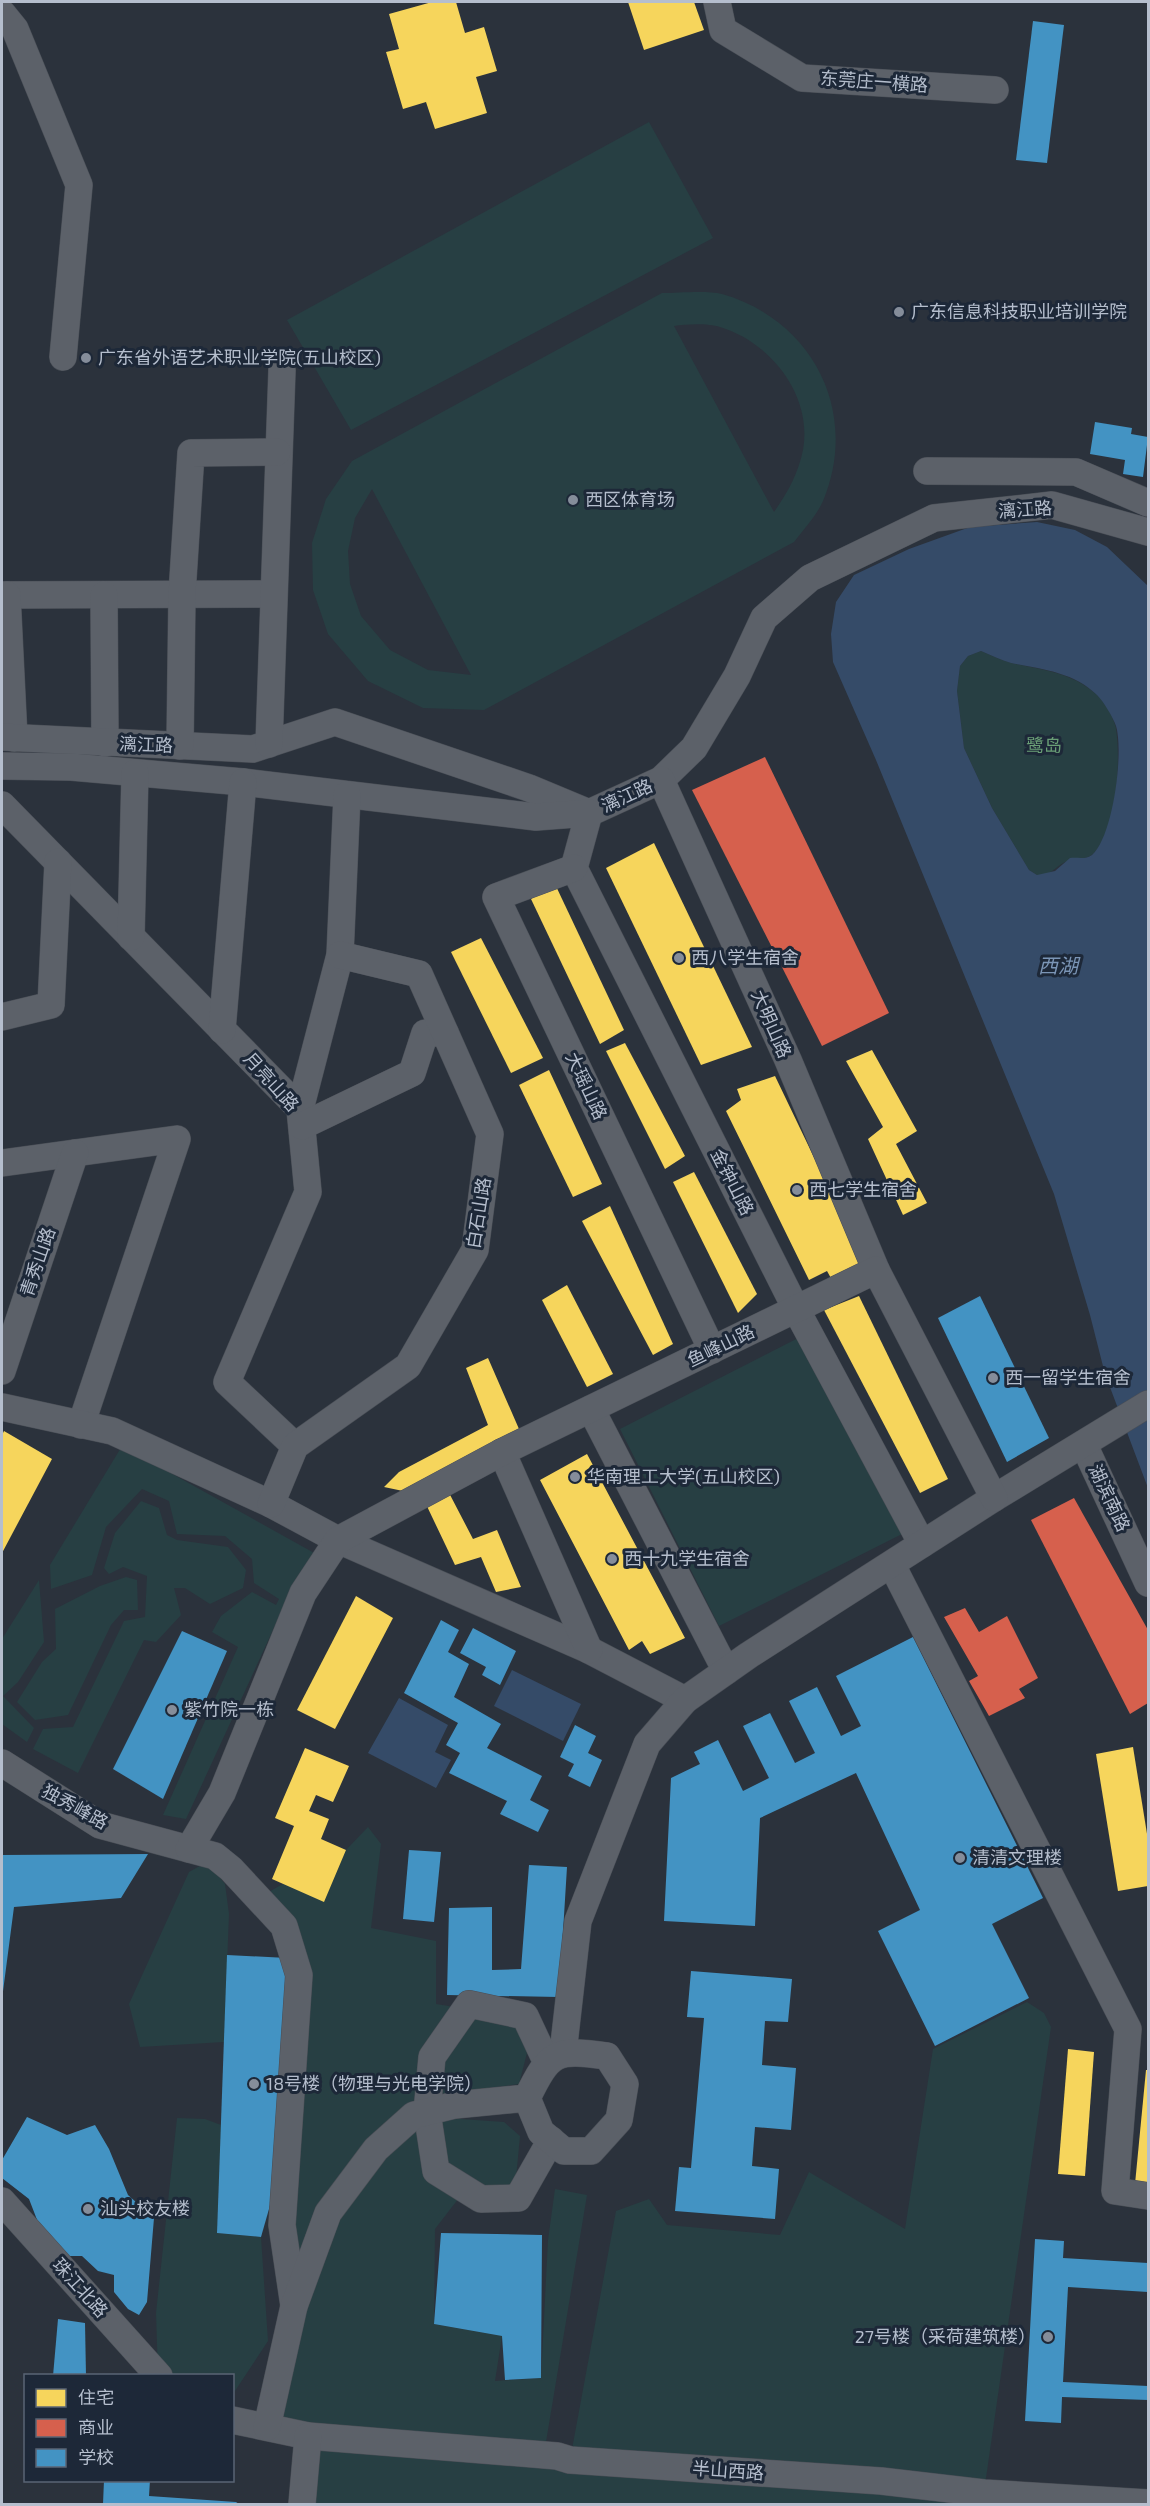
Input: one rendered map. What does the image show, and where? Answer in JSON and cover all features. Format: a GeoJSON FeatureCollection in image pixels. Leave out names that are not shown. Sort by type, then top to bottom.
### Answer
{"type":"FeatureCollection","features":[{"type":"Feature","properties":{"kind":"street","name":"东莞庄一横路"},"geometry":{"type":"LineString","coordinates":[[717,2],[723,30],[802,78],[995,90]]}},
{"type":"Feature","properties":{"kind":"street"},"geometry":{"type":"LineString","coordinates":[[2,13],[15,29],[79,185],[63,357]]}},
{"type":"Feature","properties":{"kind":"street"},"geometry":{"type":"LineString","coordinates":[[269,744],[277,452],[282,370]]}},
{"type":"Feature","properties":{"kind":"street"},"geometry":{"type":"LineString","coordinates":[[180,746],[182,594],[190,453],[277,452]]}},
{"type":"Feature","properties":{"kind":"street"},"geometry":{"type":"LineString","coordinates":[[927,471],[1076,472],[1149,503]]}},
{"type":"Feature","properties":{"kind":"street","name":"漓江路"},"geometry":{"type":"LineString","coordinates":[[8,737],[253,749],[335,722],[529,788],[589,813],[661,780],[694,748],[737,676],[764,618],[810,579],[934,518],[1052,505],[1149,532]]}},
{"type":"Feature","properties":{"kind":"street"},"geometry":{"type":"LineString","coordinates":[[8,737],[4,595],[273,594]]}},
{"type":"Feature","properties":{"kind":"street"},"geometry":{"type":"LineString","coordinates":[[104,595],[105,743]]}},
{"type":"Feature","properties":{"kind":"street"},"geometry":{"type":"LineString","coordinates":[[2,766],[71,766],[243,782],[536,817],[589,813],[574,868]]}},
{"type":"Feature","properties":{"kind":"street"},"geometry":{"type":"LineString","coordinates":[[131,937],[135,773]]}},
{"type":"Feature","properties":{"kind":"street","name":"大明山路"},"geometry":{"type":"LineString","coordinates":[[661,780],[788,1060],[876,1270]]}},
{"type":"Feature","properties":{"kind":"street"},"geometry":{"type":"LineString","coordinates":[[222,1030],[243,782]]}},
{"type":"Feature","properties":{"kind":"street"},"geometry":{"type":"LineString","coordinates":[[301,1118],[340,956],[347,795]]}},
{"type":"Feature","properties":{"kind":"street","name":"月亮山路"},"geometry":{"type":"LineString","coordinates":[[2,805],[222,1030],[301,1118],[308,1192],[227,1382],[295,1446]]}},
{"type":"Feature","properties":{"kind":"street"},"geometry":{"type":"LineString","coordinates":[[2,1017],[51,1005],[58,862]]}},
{"type":"Feature","properties":{"kind":"street","name":"金钟山路"},"geometry":{"type":"LineString","coordinates":[[574,868],[796,1309],[922,1544]]}},
{"type":"Feature","properties":{"kind":"street","name":"大瑶山路"},"geometry":{"type":"LineString","coordinates":[[574,868],[496,897],[712,1350]]}},
{"type":"Feature","properties":{"kind":"street","name":"白石山路"},"geometry":{"type":"LineString","coordinates":[[295,1446],[408,1366],[475,1250],[490,1134],[419,974],[340,956]]}},
{"type":"Feature","properties":{"kind":"street"},"geometry":{"type":"LineString","coordinates":[[301,1118],[412,1073],[425,1033],[445,1033]]}},
{"type":"Feature","properties":{"kind":"street"},"geometry":{"type":"LineString","coordinates":[[2,1163],[177,1139],[81,1425]]}},
{"type":"Feature","properties":{"kind":"street","name":"青秀山路"},"geometry":{"type":"LineString","coordinates":[[2,1371],[75,1153]]}},
{"type":"Feature","properties":{"kind":"street"},"geometry":{"type":"LineString","coordinates":[[876,1270],[994,1498]]}},
{"type":"Feature","properties":{"kind":"street","name":"鱼峰山路"},"geometry":{"type":"LineString","coordinates":[[338,1540],[502,1452],[876,1270]]}},
{"type":"Feature","properties":{"kind":"street"},"geometry":{"type":"LineString","coordinates":[[555,2058],[578,1921],[647,1744],[685,1700],[726,1671],[994,1498],[1149,1404]]}},
{"type":"Feature","properties":{"kind":"street"},"geometry":{"type":"LineString","coordinates":[[2,1407],[112,1431],[272,1504],[338,1540],[589,1650],[685,1700]]}},
{"type":"Feature","properties":{"kind":"street"},"geometry":{"type":"LineString","coordinates":[[591,1409],[726,1671]]}},
{"type":"Feature","properties":{"kind":"street","name":"湖滨南路"},"geometry":{"type":"LineString","coordinates":[[1084,1444],[1149,1583]]}},
{"type":"Feature","properties":{"kind":"street"},"geometry":{"type":"LineString","coordinates":[[272,1504],[295,1446]]}},
{"type":"Feature","properties":{"kind":"street"},"geometry":{"type":"LineString","coordinates":[[502,1452],[589,1650]]}},
{"type":"Feature","properties":{"kind":"street"},"geometry":{"type":"LineString","coordinates":[[189,1849],[222,1793],[303,1593],[338,1540]]}},
{"type":"Feature","properties":{"kind":"street"},"geometry":{"type":"LineString","coordinates":[[892,1565],[1128,2029],[1115,2192],[1149,2196]]}},
{"type":"Feature","properties":{"kind":"street","name":"独秀峰路"},"geometry":{"type":"LineString","coordinates":[[2,1763],[100,1825],[215,1856],[231,1869],[284,1926],[299,1975],[282,2225],[294,2306]]}},
{"type":"Feature","properties":{"kind":"street"},"geometry":{"type":"LineString","coordinates":[[551,2140],[518,2198],[481,2199],[436,2171],[427,2112],[432,2057],[469,2004],[525,2016],[555,2058]]}},
{"type":"Feature","properties":{"kind":"street"},"geometry":{"type":"LineString","coordinates":[[577,2052],[607,2056],[625,2084],[619,2120],[591,2151],[564,2151],[541,2132],[527,2098],[543,2065],[555,2058],[577,2052]]}},
{"type":"Feature","properties":{"kind":"street"},"geometry":{"type":"LineString","coordinates":[[267,2427],[294,2306],[328,2213],[376,2149],[414,2115],[455,2105],[527,2098]]}},
{"type":"Feature","properties":{"kind":"street","name":"珠江北路"},"geometry":{"type":"LineString","coordinates":[[2,2201],[157,2374]]}},
{"type":"Feature","properties":{"kind":"street"},"geometry":{"type":"LineString","coordinates":[[234,2420],[308,2436],[302,2505]]}},
{"type":"Feature","properties":{"kind":"street","name":"半山西路"},"geometry":{"type":"LineString","coordinates":[[308,2436],[557,2456],[570,2460],[881,2481],[984,2493],[1149,2503]]}},
{"type":"Feature","properties":{"kind":"green space"},"geometry":{"type":"Polygon","coordinates":[[[649,122],[713,238],[351,430],[287,320],[649,122]]]}},
{"type":"Feature","properties":{"kind":"green space","name":"西区体育场"},"geometry":{"type":"Polygon","coordinates":[[[662,293],[722,294],[754,307],[781,325],[804,347],[820,374],[831,403],[836,435],[833,468],[823,501],[814,517],[794,542],[484,710],[423,708],[368,681],[328,634],[313,590],[312,543],[326,499],[352,461],[662,293]],[[709,325],[674,326],[774,512],[792,482],[803,450],[804,430],[801,410],[794,391],[771,358],[738,334],[709,325]],[[372,489],[355,518],[348,551],[350,584],[361,616],[390,650],[428,670],[471,675],[372,489]]]}},
{"type":"Feature","properties":{"kind":"green space","name":"鹭岛"},"geometry":{"type":"Polygon","coordinates":[[[981,651],[1011,663],[1066,676],[1099,697],[1108,710],[1115,725],[1117,743],[1116,794],[1102,842],[1091,856],[1065,862],[1046,874],[1037,875],[1029,870],[992,808],[964,748],[957,691],[960,666],[968,656],[981,651]]]}},
{"type":"Feature","properties":{"kind":"green space"},"geometry":{"type":"Polygon","coordinates":[[[808,1333],[908,1531],[719,1626],[620,1429],[808,1333]]]}},
{"type":"Feature","properties":{"kind":"green space"},"geometry":{"type":"Polygon","coordinates":[[[122,1446],[316,1554],[290,1593],[186,1819],[163,1815],[238,1647],[212,1632],[221,1616],[252,1592],[276,1605],[279,1599],[254,1583],[252,1559],[225,1536],[177,1534],[169,1501],[142,1489],[106,1527],[92,1575],[51,1589],[50,1565],[122,1446]]]}},
{"type":"Feature","properties":{"kind":"green space"},"geometry":{"type":"Polygon","coordinates":[[[141,1501],[159,1508],[167,1535],[177,1540],[228,1547],[246,1570],[243,1588],[210,1604],[185,1588],[174,1588],[181,1615],[156,1642],[144,1640],[78,1773],[33,1749],[43,1729],[73,1727],[124,1621],[145,1617],[147,1576],[123,1567],[109,1574],[104,1568],[115,1533],[141,1501]]]}},
{"type":"Feature","properties":{"kind":"green space"},"geometry":{"type":"Polygon","coordinates":[[[126,1577],[137,1580],[138,1610],[124,1610],[111,1625],[68,1715],[35,1720],[17,1702],[42,1662],[56,1649],[55,1609],[100,1586],[126,1577]]]}},
{"type":"Feature","properties":{"kind":"green space"},"geometry":{"type":"Polygon","coordinates":[[[39,1580],[44,1642],[18,1682],[3,1696],[34,1728],[27,1742],[2,1724],[2,1639],[39,1580]]]}},
{"type":"Feature","properties":{"kind":"green space"},"geometry":{"type":"Polygon","coordinates":[[[368,1827],[381,1844],[371,1928],[436,1941],[436,2004],[499,2014],[527,2033],[527,2053],[519,2084],[426,2096],[295,2272],[289,2173],[304,1962],[265,1894],[283,1884],[324,1901],[346,1850],[368,1827]]]}},
{"type":"Feature","properties":{"kind":"green space"},"geometry":{"type":"Polygon","coordinates":[[[207,1862],[225,1884],[229,1914],[224,2042],[140,2047],[129,2004],[189,1872],[207,1862]]]}},
{"type":"Feature","properties":{"kind":"green space"},"geometry":{"type":"Polygon","coordinates":[[[1027,2002],[1044,2013],[1051,2027],[984,2492],[1148,2504],[304,2504],[308,2436],[280,2430],[320,2248],[393,2144],[432,2117],[504,2122],[520,2136],[516,2178],[508,2193],[462,2194],[435,2229],[434,2324],[502,2336],[495,2381],[541,2378],[548,2240],[555,2189],[587,2195],[544,2454],[570,2460],[616,2211],[649,2199],[667,2225],[780,2235],[809,2172],[905,2229],[933,2049],[1027,2002]]]}},
{"type":"Feature","properties":{"kind":"green space"},"geometry":{"type":"Polygon","coordinates":[[[177,2118],[205,2119],[221,2125],[217,2233],[261,2237],[268,2341],[234,2392],[234,2374],[158,2374],[156,2313],[177,2118]]]}},
{"type":"Feature","properties":{"kind":"water","name":"西湖"},"geometry":{"type":"Polygon","coordinates":[[[1037,522],[1075,530],[1107,547],[1148,586],[1148,1488],[1105,1374],[1054,1194],[876,760],[833,662],[831,634],[836,602],[854,575],[909,549],[970,527],[1037,522]],[[981,651],[968,656],[960,666],[957,691],[964,748],[992,808],[1029,870],[1037,875],[1055,871],[1070,858],[1089,857],[1099,845],[1106,831],[1115,794],[1119,755],[1118,738],[1116,726],[1110,714],[1088,687],[1068,676],[1011,663],[981,651]]]}},
{"type":"Feature","properties":{"kind":"water"},"geometry":{"type":"Polygon","coordinates":[[[512,1670],[581,1704],[563,1741],[494,1706],[512,1670]]]}},
{"type":"Feature","properties":{"kind":"water"},"geometry":{"type":"Polygon","coordinates":[[[399,1698],[448,1725],[435,1752],[451,1760],[436,1788],[368,1753],[399,1698]]]}},
{"type":"Feature","properties":{"kind":"building: 住宅"},"geometry":{"type":"Polygon","coordinates":[[[432,2],[456,2],[465,33],[484,27],[497,71],[476,77],[487,113],[435,129],[426,102],[403,109],[386,52],[399,49],[389,14],[432,2]]]}},
{"type":"Feature","properties":{"kind":"building: 住宅"},"geometry":{"type":"Polygon","coordinates":[[[628,2],[694,2],[704,30],[644,50],[628,2]]]}},
{"type":"Feature","properties":{"kind":"building: 住宅","name":"西八学生宿舍"},"geometry":{"type":"Polygon","coordinates":[[[654,843],[752,1047],[701,1065],[606,868],[654,843]]]}},
{"type":"Feature","properties":{"kind":"building: 住宅"},"geometry":{"type":"Polygon","coordinates":[[[554,882],[624,1030],[600,1044],[531,899],[554,882]]]}},
{"type":"Feature","properties":{"kind":"building: 住宅"},"geometry":{"type":"Polygon","coordinates":[[[481,938],[543,1058],[511,1073],[451,952],[481,938]]]}},
{"type":"Feature","properties":{"kind":"building: 住宅"},"geometry":{"type":"Polygon","coordinates":[[[625,1043],[685,1156],[665,1169],[606,1051],[625,1043]]]}},
{"type":"Feature","properties":{"kind":"building: 住宅"},"geometry":{"type":"Polygon","coordinates":[[[872,1050],[917,1131],[896,1144],[927,1203],[903,1215],[868,1139],[883,1127],[846,1061],[872,1050]]]}},
{"type":"Feature","properties":{"kind":"building: 住宅"},"geometry":{"type":"Polygon","coordinates":[[[549,1070],[602,1184],[573,1197],[519,1085],[549,1070]]]}},
{"type":"Feature","properties":{"kind":"building: 住宅","name":"西七学生宿舍"},"geometry":{"type":"Polygon","coordinates":[[[775,1076],[867,1268],[832,1280],[827,1271],[809,1280],[726,1111],[741,1100],[737,1089],[775,1076]]]}},
{"type":"Feature","properties":{"kind":"building: 住宅"},"geometry":{"type":"Polygon","coordinates":[[[694,1172],[757,1294],[738,1313],[673,1182],[694,1172]]]}},
{"type":"Feature","properties":{"kind":"building: 住宅"},"geometry":{"type":"Polygon","coordinates":[[[610,1206],[673,1344],[653,1355],[582,1221],[610,1206]]]}},
{"type":"Feature","properties":{"kind":"building: 住宅"},"geometry":{"type":"Polygon","coordinates":[[[567,1285],[613,1374],[587,1387],[542,1300],[567,1285]]]}},
{"type":"Feature","properties":{"kind":"building: 住宅"},"geometry":{"type":"Polygon","coordinates":[[[859,1296],[948,1479],[920,1493],[824,1310],[859,1296]]]}},
{"type":"Feature","properties":{"kind":"building: 住宅"},"geometry":{"type":"Polygon","coordinates":[[[488,1358],[519,1429],[403,1491],[384,1487],[399,1472],[488,1425],[466,1368],[488,1358]]]}},
{"type":"Feature","properties":{"kind":"building: 住宅"},"geometry":{"type":"Polygon","coordinates":[[[4,1431],[52,1459],[2,1553],[2,1435],[4,1431]]]}},
{"type":"Feature","properties":{"kind":"building: 住宅","name":"西十九学生宿舍"},"geometry":{"type":"Polygon","coordinates":[[[587,1454],[685,1638],[650,1654],[642,1641],[629,1650],[540,1480],[587,1454]]]}},
{"type":"Feature","properties":{"kind":"building: 住宅"},"geometry":{"type":"Polygon","coordinates":[[[447,1489],[473,1539],[497,1530],[521,1587],[496,1592],[481,1557],[455,1565],[424,1500],[447,1489]]]}},
{"type":"Feature","properties":{"kind":"building: 住宅"},"geometry":{"type":"Polygon","coordinates":[[[356,1596],[393,1618],[335,1729],[297,1710],[356,1596]]]}},
{"type":"Feature","properties":{"kind":"building: 住宅"},"geometry":{"type":"Polygon","coordinates":[[[1133,1747],[1148,1840],[1148,1886],[1118,1891],[1096,1754],[1133,1747]]]}},
{"type":"Feature","properties":{"kind":"building: 住宅"},"geometry":{"type":"Polygon","coordinates":[[[305,1748],[349,1766],[333,1802],[316,1795],[309,1811],[329,1819],[321,1839],[346,1850],[324,1902],[272,1879],[294,1826],[275,1818],[305,1748]]]}},
{"type":"Feature","properties":{"kind":"building: 住宅"},"geometry":{"type":"Polygon","coordinates":[[[1068,2049],[1094,2052],[1085,2176],[1058,2174],[1068,2049]]]}},
{"type":"Feature","properties":{"kind":"building: 住宅"},"geometry":{"type":"Polygon","coordinates":[[[1146,2070],[1148,2070],[1148,2185],[1135,2184],[1146,2070]]]}},
{"type":"Feature","properties":{"kind":"building: 商业"},"geometry":{"type":"Polygon","coordinates":[[[765,757],[889,1013],[822,1046],[692,790],[765,757]]]}},
{"type":"Feature","properties":{"kind":"building: 商业"},"geometry":{"type":"Polygon","coordinates":[[[1074,1498],[1148,1630],[1148,1703],[1130,1714],[1031,1520],[1074,1498]]]}},
{"type":"Feature","properties":{"kind":"building: 商业"},"geometry":{"type":"Polygon","coordinates":[[[965,1608],[979,1632],[1007,1616],[1038,1678],[1019,1689],[1025,1698],[989,1716],[969,1681],[978,1676],[944,1617],[965,1608]]]}},
{"type":"Feature","properties":{"kind":"building: 学校"},"geometry":{"type":"Polygon","coordinates":[[[1033,21],[1064,25],[1047,163],[1016,160],[1033,21]]]}},
{"type":"Feature","properties":{"kind":"building: 学校"},"geometry":{"type":"Polygon","coordinates":[[[1095,422],[1132,428],[1131,434],[1148,437],[1143,477],[1123,474],[1125,460],[1090,454],[1095,422]]]}},
{"type":"Feature","properties":{"kind":"building: 学校","name":"西一留学生宿舍"},"geometry":{"type":"Polygon","coordinates":[[[980,1296],[1049,1438],[1007,1462],[938,1318],[980,1296]]]}},
{"type":"Feature","properties":{"kind":"building: 学校"},"geometry":{"type":"Polygon","coordinates":[[[441,1620],[459,1630],[448,1652],[469,1664],[454,1697],[501,1724],[487,1748],[542,1776],[530,1800],[549,1810],[538,1832],[500,1814],[507,1801],[449,1773],[460,1753],[446,1745],[458,1723],[404,1693],[441,1620]]]}},
{"type":"Feature","properties":{"kind":"building: 学校"},"geometry":{"type":"Polygon","coordinates":[[[473,1628],[516,1651],[500,1685],[482,1675],[486,1667],[460,1653],[473,1628]]]}},
{"type":"Feature","properties":{"kind":"building: 学校","name":"紫竹院一栋"},"geometry":{"type":"Polygon","coordinates":[[[182,1631],[227,1651],[163,1799],[113,1769],[182,1631]]]}},
{"type":"Feature","properties":{"kind":"building: 学校","name":"清清文理楼"},"geometry":{"type":"Polygon","coordinates":[[[913,1637],[1043,1898],[992,1924],[1029,1998],[935,2046],[878,1931],[920,1910],[856,1773],[760,1818],[755,1926],[664,1921],[671,1778],[700,1764],[694,1752],[718,1740],[743,1791],[769,1778],[743,1726],[770,1713],[795,1763],[815,1753],[789,1701],[817,1687],[841,1736],[861,1726],[836,1676],[913,1637]]]}},
{"type":"Feature","properties":{"kind":"building: 学校"},"geometry":{"type":"Polygon","coordinates":[[[575,1725],[596,1736],[588,1753],[602,1760],[590,1787],[568,1776],[574,1764],[560,1757],[575,1725]]]}},
{"type":"Feature","properties":{"kind":"building: 学校"},"geometry":{"type":"Polygon","coordinates":[[[409,1850],[441,1852],[434,1922],[403,1919],[409,1850]]]}},
{"type":"Feature","properties":{"kind":"building: 学校"},"geometry":{"type":"Polygon","coordinates":[[[148,1854],[121,1898],[14,1907],[2,1999],[2,1855],[148,1854]]]}},
{"type":"Feature","properties":{"kind":"building: 学校"},"geometry":{"type":"Polygon","coordinates":[[[529,1865],[567,1867],[559,1997],[447,1995],[449,1908],[492,1907],[492,1970],[521,1969],[529,1865]]]}},
{"type":"Feature","properties":{"kind":"building: 学校","name":"18号楼（物理与光电学院）"},"geometry":{"type":"Polygon","coordinates":[[[227,1955],[287,1958],[281,2167],[261,2237],[217,2233],[227,1955]]]}},
{"type":"Feature","properties":{"kind":"building: 学校"},"geometry":{"type":"Polygon","coordinates":[[[691,1971],[792,1979],[788,2022],[765,2021],[762,2065],[796,2068],[791,2130],[755,2127],[752,2166],[779,2169],[775,2219],[675,2211],[679,2167],[691,2168],[704,2018],[687,2017],[691,1971]]]}},
{"type":"Feature","properties":{"kind":"building: 学校","name":"汕头校友楼"},"geometry":{"type":"Polygon","coordinates":[[[27,2117],[67,2135],[95,2125],[109,2149],[128,2195],[154,2218],[147,2302],[139,2315],[128,2309],[114,2292],[114,2275],[98,2271],[82,2256],[51,2256],[29,2199],[2,2178],[2,2160],[27,2117]]]}},
{"type":"Feature","properties":{"kind":"building: 学校"},"geometry":{"type":"Polygon","coordinates":[[[441,2233],[542,2235],[541,2378],[505,2380],[502,2336],[434,2324],[441,2233]]]}},
{"type":"Feature","properties":{"kind":"building: 学校","name":"27号楼（采荷建筑楼）"},"geometry":{"type":"Polygon","coordinates":[[[1035,2239],[1064,2241],[1063,2258],[1148,2263],[1148,2292],[1068,2287],[1063,2382],[1148,2386],[1148,2400],[1062,2397],[1061,2423],[1025,2421],[1035,2239]]]}},
{"type":"Feature","properties":{"kind":"building: 学校"},"geometry":{"type":"Polygon","coordinates":[[[58,2319],[85,2323],[86,2374],[53,2374],[58,2319]]]}},
{"type":"Feature","properties":{"kind":"building: 学校"},"geometry":{"type":"Polygon","coordinates":[[[104,2482],[150,2482],[149,2496],[239,2504],[103,2504],[104,2482]]]}},
{"type":"Feature","properties":{"kind":"place","name":"广东信息科技职业培训学院"},"geometry":{"type":"Point","coordinates":[899,312]}},
{"type":"Feature","properties":{"kind":"place","name":"广东省外语艺术职业学院(五山校区)"},"geometry":{"type":"Point","coordinates":[86,358]}},
{"type":"Feature","properties":{"kind":"place","name":"西区体育场"},"geometry":{"type":"Point","coordinates":[573,500]}},
{"type":"Feature","properties":{"kind":"place","name":"西八学生宿舍"},"geometry":{"type":"Point","coordinates":[679,958]}},
{"type":"Feature","properties":{"kind":"place","name":"西七学生宿舍"},"geometry":{"type":"Point","coordinates":[797,1190]}},
{"type":"Feature","properties":{"kind":"place","name":"西一留学生宿舍"},"geometry":{"type":"Point","coordinates":[993,1378]}},
{"type":"Feature","properties":{"kind":"place","name":"华南理工大学(五山校区)"},"geometry":{"type":"Point","coordinates":[575,1477]}},
{"type":"Feature","properties":{"kind":"place","name":"西十九学生宿舍"},"geometry":{"type":"Point","coordinates":[612,1559]}},
{"type":"Feature","properties":{"kind":"place","name":"紫竹院一栋"},"geometry":{"type":"Point","coordinates":[172,1710]}},
{"type":"Feature","properties":{"kind":"place","name":"清清文理楼"},"geometry":{"type":"Point","coordinates":[960,1858]}},
{"type":"Feature","properties":{"kind":"place","name":"18号楼（物理与光电学院）"},"geometry":{"type":"Point","coordinates":[254,2084]}},
{"type":"Feature","properties":{"kind":"place","name":"汕头校友楼"},"geometry":{"type":"Point","coordinates":[88,2209]}},
{"type":"Feature","properties":{"kind":"place","name":"27号楼（采荷建筑楼）"},"geometry":{"type":"Point","coordinates":[1048,2337]}}]}
